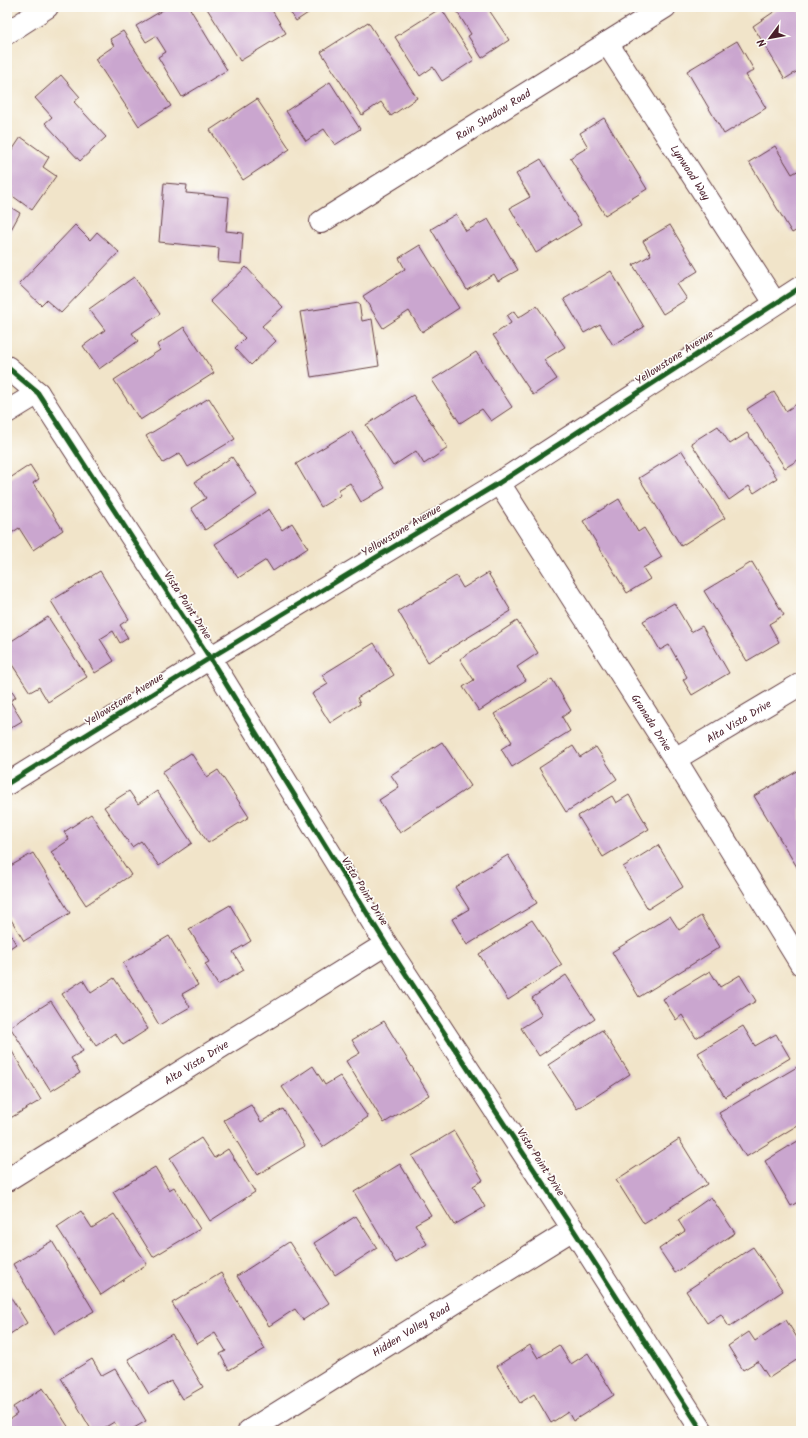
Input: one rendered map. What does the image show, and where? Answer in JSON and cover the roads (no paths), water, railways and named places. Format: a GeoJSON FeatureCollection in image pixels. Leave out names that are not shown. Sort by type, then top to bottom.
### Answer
{"type":"FeatureCollection","features":[{"type":"Feature","properties":{"kind":"street"},"geometry":{"type":"LineString","coordinates":[[7,32],[47,7]]}},
{"type":"Feature","properties":{"kind":"street","name":"Rain Shadow Road"},"geometry":{"type":"LineString","coordinates":[[321,222],[665,7]]}},
{"type":"Feature","properties":{"kind":"street","name":"Lynwood Way"},"geometry":{"type":"LineString","coordinates":[[607,43],[775,303]]}},
{"type":"Feature","properties":{"kind":"street","name":"Yellowstone Avenue"},"geometry":{"type":"LineString","coordinates":[[7,784],[210,658],[499,483],[801,287]]}},
{"type":"Feature","properties":{"kind":"street","name":"Vista Point Drive"},"geometry":{"type":"LineString","coordinates":[[7,366],[38,392],[210,658],[386,944],[573,1228],[702,1431]]}},
{"type":"Feature","properties":{"kind":"street"},"geometry":{"type":"LineString","coordinates":[[7,412],[38,392]]}},
{"type":"Feature","properties":{"kind":"street","name":"Granada Drive"},"geometry":{"type":"LineString","coordinates":[[499,483],[676,759],[801,964]]}},
{"type":"Feature","properties":{"kind":"street","name":"Alta Vista Drive"},"geometry":{"type":"LineString","coordinates":[[676,759],[801,684]]}},
{"type":"Feature","properties":{"kind":"street","name":"Alta Vista Drive"},"geometry":{"type":"LineString","coordinates":[[7,1180],[386,944]]}},
{"type":"Feature","properties":{"kind":"street","name":"Hidden Valley Road"},"geometry":{"type":"LineString","coordinates":[[249,1431],[573,1228]]}}]}
